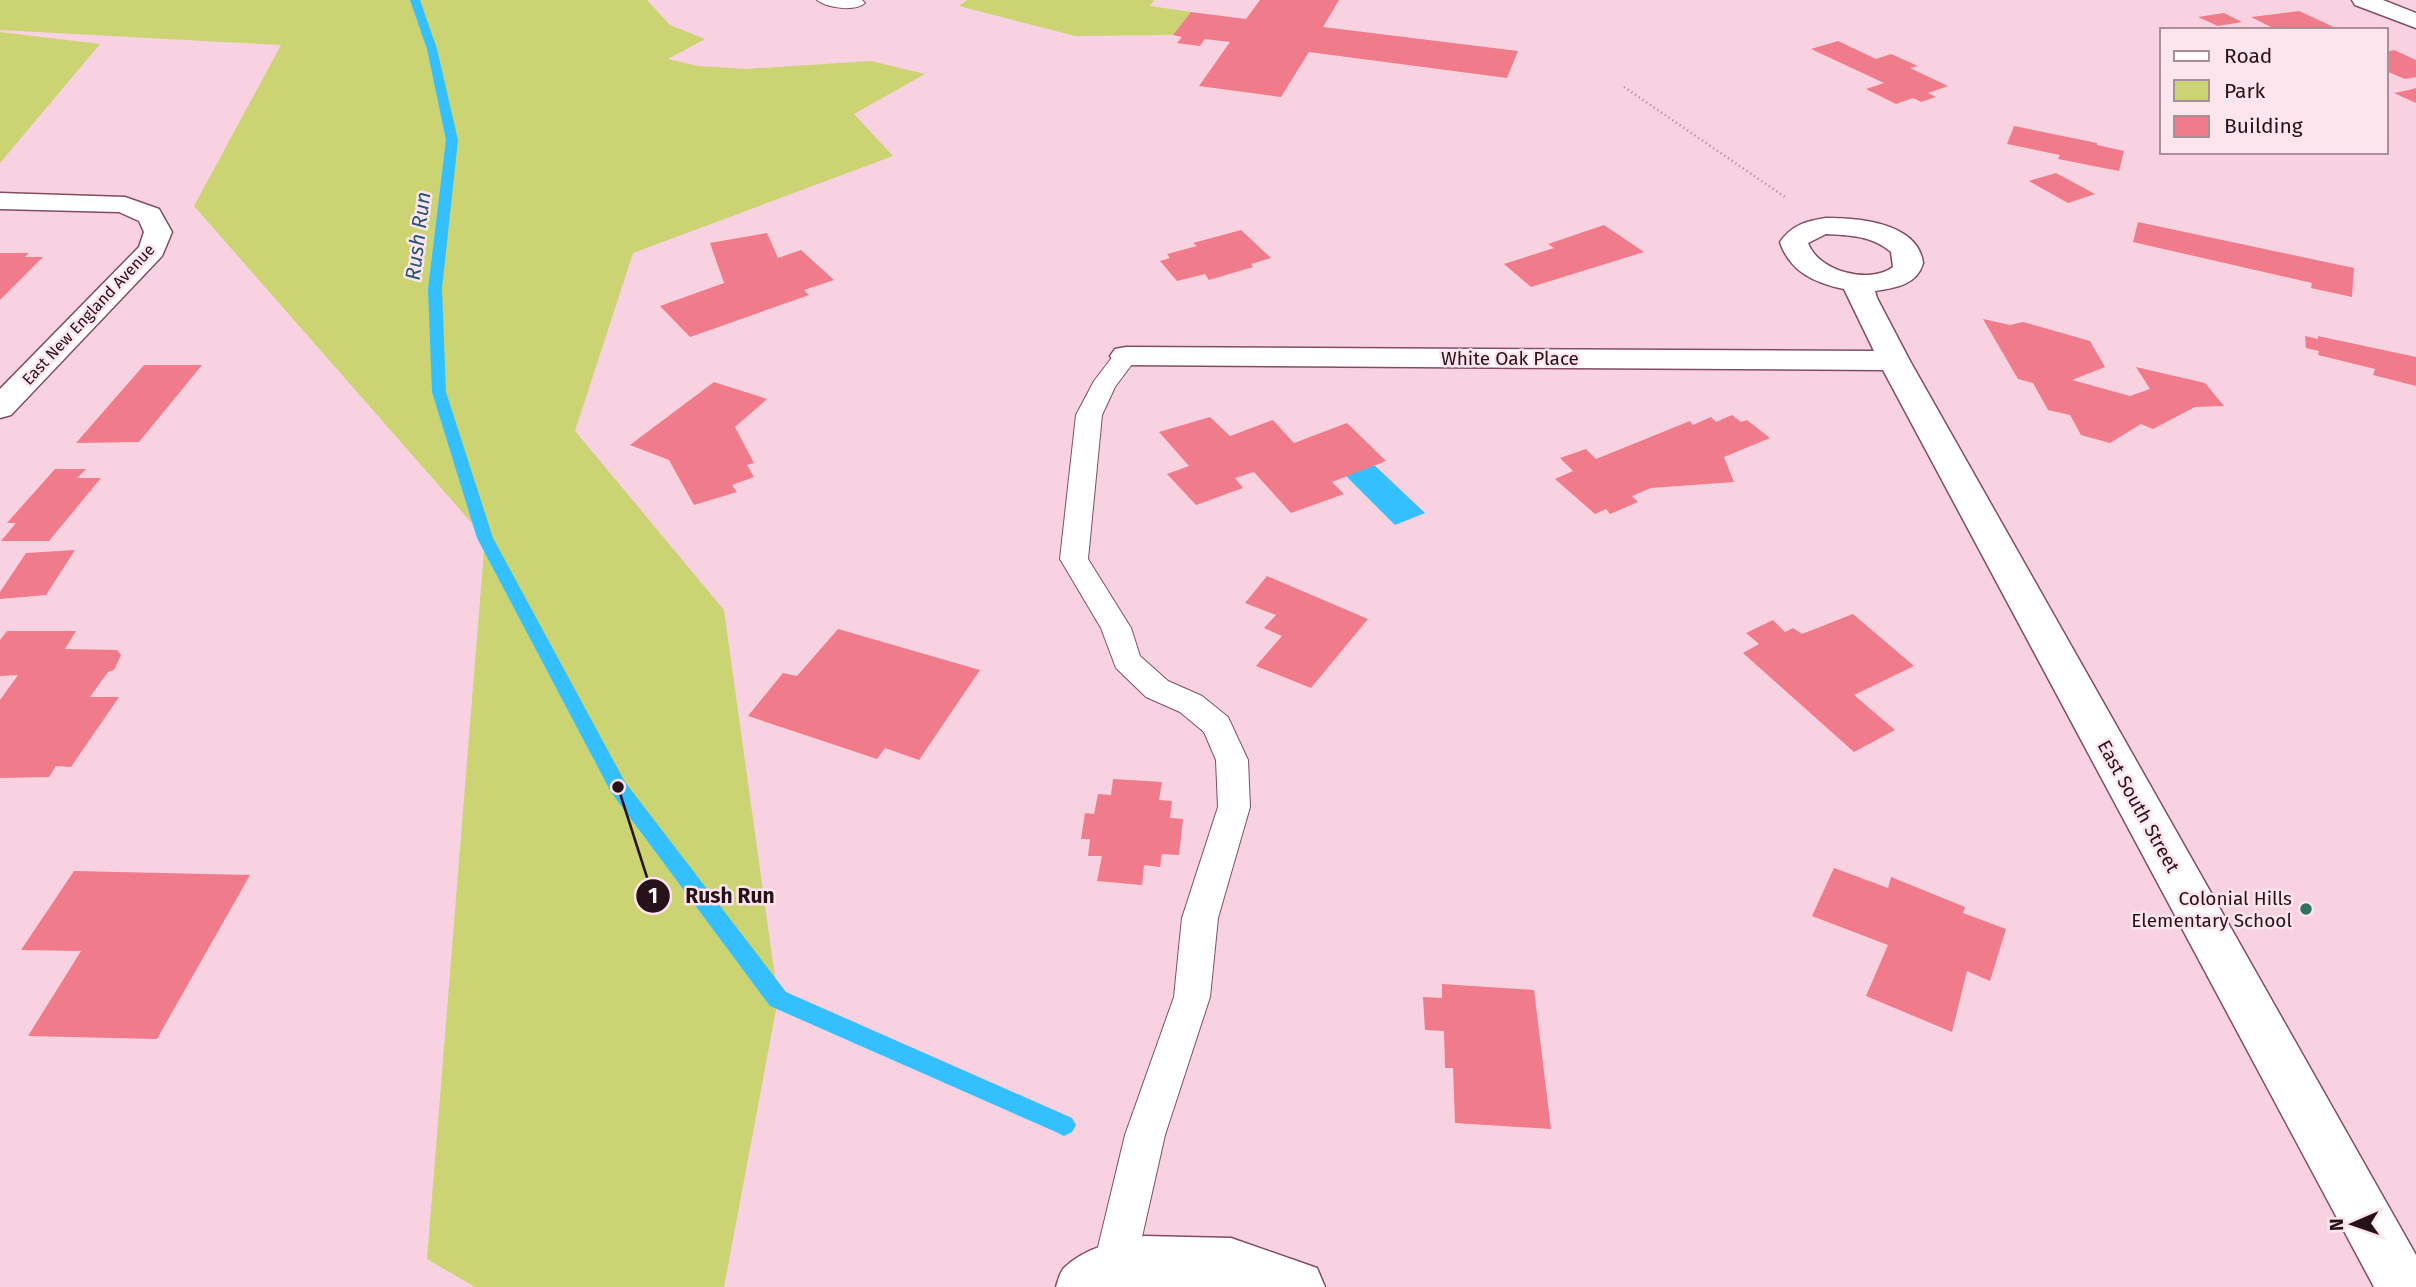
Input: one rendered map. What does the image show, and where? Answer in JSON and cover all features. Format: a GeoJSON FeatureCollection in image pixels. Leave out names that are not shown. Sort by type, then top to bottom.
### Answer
{"type":"FeatureCollection","features":[{"type":"Feature","properties":{"kind":"street"},"geometry":{"type":"LineString","coordinates":[[2363,0],[2416,21]]}},
{"type":"Feature","properties":{"kind":"street","name":"East New England Avenue"},"geometry":{"type":"LineString","coordinates":[[0,201],[105,202],[130,206],[150,215],[158,232],[152,250],[0,408]]}},
{"type":"Feature","properties":{"kind":"street"},"geometry":{"type":"LineString","coordinates":[[1826,226],[1844,226],[1882,234],[1905,251],[1909,260],[1908,268],[1901,275],[1874,283],[1824,274],[1810,267],[1794,251],[1794,242],[1799,234],[1826,226]]}},
{"type":"Feature","properties":{"kind":"street","name":"East South Street"},"geometry":{"type":"LineString","coordinates":[[1857,282],[1862,298],[1894,361],[2404,1287]]}},
{"type":"Feature","properties":{"kind":"street","name":"White Oak Place"},"geometry":{"type":"LineString","coordinates":[[1126,356],[1894,361]]}},
{"type":"Feature","properties":{"kind":"street"},"geometry":{"type":"LineString","coordinates":[[1099,1278],[1144,1263],[1231,1265],[1298,1287]]}},
{"type":"Feature","properties":{"kind":"lane"},"geometry":{"type":"LineString","coordinates":[[826,0],[856,3]]}},
{"type":"Feature","properties":{"kind":"lane"},"geometry":{"type":"LineString","coordinates":[[1099,1278],[1120,1234],[1145,1135],[1192,997],[1200,918],[1234,807],[1232,760],[1217,725],[1191,704],[1157,689],[1127,661],[1116,628],[1074,559],[1089,415],[1103,386],[1126,356]]}},
{"type":"Feature","properties":{"kind":"path"},"geometry":{"type":"LineString","coordinates":[[1624,86],[1826,226]]}},
{"type":"Feature","properties":{"kind":"green space"},"geometry":{"type":"Polygon","coordinates":[[[0,0],[647,0],[670,25],[705,39],[668,59],[698,66],[745,69],[871,61],[925,74],[854,114],[893,156],[633,253],[575,431],[724,610],[778,999],[724,1287],[475,1287],[427,1259],[485,538],[194,206],[281,45],[0,30],[0,0]]]}},
{"type":"Feature","properties":{"kind":"green space"},"geometry":{"type":"Polygon","coordinates":[[[967,0],[1154,0],[1150,6],[1191,12],[1173,35],[1075,36],[959,6],[967,0]]]}},
{"type":"Feature","properties":{"kind":"green space"},"geometry":{"type":"Polygon","coordinates":[[[0,32],[100,44],[0,163],[0,32]]]}},
{"type":"Feature","properties":{"kind":"water"},"geometry":{"type":"Polygon","coordinates":[[[1372,463],[1425,513],[1395,525],[1343,473],[1372,463]]]}},
{"type":"Feature","properties":{"kind":"building"},"geometry":{"type":"Polygon","coordinates":[[[1260,0],[1339,0],[1323,27],[1518,51],[1507,78],[1309,52],[1281,97],[1199,86],[1230,42],[1205,39],[1200,46],[1177,43],[1182,37],[1173,35],[1191,12],[1246,19],[1260,0]]]}},
{"type":"Feature","properties":{"kind":"building"},"geometry":{"type":"Polygon","coordinates":[[[2299,11],[2336,28],[2273,28],[2251,17],[2299,11]]]}},
{"type":"Feature","properties":{"kind":"building"},"geometry":{"type":"Polygon","coordinates":[[[2224,13],[2242,22],[2218,26],[2198,17],[2224,13]]]}},
{"type":"Feature","properties":{"kind":"building"},"geometry":{"type":"Polygon","coordinates":[[[1838,41],[1876,59],[1891,54],[1918,66],[1910,68],[1948,86],[1928,93],[1936,97],[1921,102],[1913,98],[1896,104],[1866,89],[1884,83],[1811,49],[1838,41]]]}},
{"type":"Feature","properties":{"kind":"building"},"geometry":{"type":"Polygon","coordinates":[[[2394,50],[2416,60],[2416,77],[2405,79],[2388,72],[2388,52],[2394,50]]]}},
{"type":"Feature","properties":{"kind":"building"},"geometry":{"type":"Polygon","coordinates":[[[2416,88],[2416,103],[2394,93],[2409,90],[2416,88]]]}},
{"type":"Feature","properties":{"kind":"building"},"geometry":{"type":"Polygon","coordinates":[[[2014,126],[2124,151],[2119,171],[2058,159],[2060,155],[2007,144],[2014,126]]]}},
{"type":"Feature","properties":{"kind":"building"},"geometry":{"type":"Polygon","coordinates":[[[2056,173],[2095,194],[2068,203],[2029,181],[2056,173]]]}},
{"type":"Feature","properties":{"kind":"building"},"geometry":{"type":"Polygon","coordinates":[[[2138,222],[2354,268],[2352,297],[2311,288],[2312,283],[2133,242],[2138,222]]]}},
{"type":"Feature","properties":{"kind":"building"},"geometry":{"type":"Polygon","coordinates":[[[1604,225],[1644,252],[1531,287],[1504,264],[1554,248],[1548,244],[1604,225]]]}},
{"type":"Feature","properties":{"kind":"building"},"geometry":{"type":"Polygon","coordinates":[[[1241,230],[1271,258],[1251,264],[1253,267],[1209,280],[1205,274],[1177,281],[1160,261],[1170,258],[1167,254],[1197,246],[1193,243],[1241,230]]]}},
{"type":"Feature","properties":{"kind":"building"},"geometry":{"type":"Polygon","coordinates":[[[767,233],[778,258],[801,250],[834,280],[804,290],[809,295],[690,337],[660,306],[724,283],[710,243],[767,233]]]}},
{"type":"Feature","properties":{"kind":"building"},"geometry":{"type":"Polygon","coordinates":[[[0,253],[29,253],[25,257],[43,257],[0,300],[0,253]]]}},
{"type":"Feature","properties":{"kind":"building"},"geometry":{"type":"Polygon","coordinates":[[[1983,319],[2010,325],[2023,322],[2090,341],[2105,367],[2072,380],[2130,396],[2150,389],[2136,367],[2205,383],[2224,406],[2195,407],[2153,429],[2141,424],[2110,443],[2081,435],[2070,415],[2048,410],[2033,383],[2018,379],[1983,319]]]}},
{"type":"Feature","properties":{"kind":"building"},"geometry":{"type":"Polygon","coordinates":[[[2305,336],[2318,339],[2318,336],[2416,357],[2416,386],[2373,375],[2375,369],[2318,355],[2319,351],[2306,348],[2305,336]]]}},
{"type":"Feature","properties":{"kind":"building"},"geometry":{"type":"Polygon","coordinates":[[[144,365],[202,365],[139,442],[76,443],[144,365]]]}},
{"type":"Feature","properties":{"kind":"building"},"geometry":{"type":"Polygon","coordinates":[[[714,382],[767,399],[735,427],[754,463],[747,465],[754,477],[732,485],[737,492],[694,505],[669,460],[630,445],[714,382]]]}},
{"type":"Feature","properties":{"kind":"building"},"geometry":{"type":"Polygon","coordinates":[[[1732,415],[1741,422],[1747,420],[1770,438],[1724,457],[1734,482],[1651,488],[1632,496],[1638,502],[1610,514],[1606,509],[1595,514],[1555,479],[1573,471],[1560,458],[1586,449],[1596,459],[1690,421],[1693,425],[1711,417],[1716,422],[1732,415]]]}},
{"type":"Feature","properties":{"kind":"building"},"geometry":{"type":"Polygon","coordinates":[[[1210,417],[1230,436],[1273,420],[1294,443],[1347,423],[1386,461],[1332,482],[1344,494],[1291,513],[1254,472],[1235,478],[1243,488],[1196,505],[1167,474],[1189,466],[1159,432],[1210,417]]]}},
{"type":"Feature","properties":{"kind":"building"},"geometry":{"type":"Polygon","coordinates":[[[55,469],[86,469],[77,478],[101,478],[49,541],[1,541],[16,523],[7,523],[55,469]]]}},
{"type":"Feature","properties":{"kind":"building"},"geometry":{"type":"Polygon","coordinates":[[[75,550],[46,595],[0,599],[0,592],[26,553],[75,550]]]}},
{"type":"Feature","properties":{"kind":"building"},"geometry":{"type":"Polygon","coordinates":[[[1267,576],[1368,619],[1311,688],[1256,666],[1282,636],[1264,628],[1276,615],[1245,603],[1267,576]]]}},
{"type":"Feature","properties":{"kind":"building"},"geometry":{"type":"Polygon","coordinates":[[[1853,614],[1914,666],[1854,695],[1895,730],[1854,752],[1743,653],[1759,644],[1746,633],[1773,620],[1785,632],[1793,628],[1802,634],[1853,614]]]}},
{"type":"Feature","properties":{"kind":"building"},"geometry":{"type":"Polygon","coordinates":[[[838,629],[980,670],[919,760],[885,748],[877,759],[748,716],[783,673],[797,676],[838,629]]]}},
{"type":"Feature","properties":{"kind":"building"},"geometry":{"type":"Polygon","coordinates":[[[7,631],[76,631],[65,649],[117,650],[121,655],[114,670],[108,672],[90,697],[119,697],[71,767],[56,766],[49,777],[0,778],[0,700],[18,675],[0,676],[0,640],[7,631]]]}},
{"type":"Feature","properties":{"kind":"building"},"geometry":{"type":"Polygon","coordinates":[[[1113,779],[1162,782],[1159,800],[1172,801],[1170,818],[1183,819],[1179,855],[1162,854],[1160,867],[1144,865],[1142,885],[1097,881],[1102,856],[1088,856],[1090,839],[1081,839],[1085,813],[1094,814],[1098,794],[1111,795],[1113,779]]]}},
{"type":"Feature","properties":{"kind":"building"},"geometry":{"type":"Polygon","coordinates":[[[1834,868],[1888,888],[1891,877],[1965,907],[1963,913],[2006,929],[1990,981],[1967,971],[1952,1032],[1866,996],[1888,945],[1812,916],[1834,868]]]}},
{"type":"Feature","properties":{"kind":"building"},"geometry":{"type":"Polygon","coordinates":[[[74,871],[250,875],[157,1039],[28,1036],[81,951],[21,950],[74,871]]]}},
{"type":"Feature","properties":{"kind":"building"},"geometry":{"type":"Polygon","coordinates":[[[1442,984],[1534,990],[1551,1129],[1455,1123],[1453,1068],[1445,1068],[1444,1031],[1425,1030],[1423,997],[1442,998],[1442,984]]]}},
{"type":"Feature","properties":{"kind":"waterway","name":"Rush Run"},"geometry":{"type":"LineString","coordinates":[[415,0],[432,49],[452,140],[435,289],[439,392],[485,538],[618,787],[778,999],[1064,1125]]}},
{"type":"Feature","properties":{"kind":"place","name":"Rush Run"},"geometry":{"type":"Point","coordinates":[618,787]}},
{"type":"Feature","properties":{"kind":"place","name":"Colonial Hills Elementary School"},"geometry":{"type":"Point","coordinates":[2306,909]}}]}
